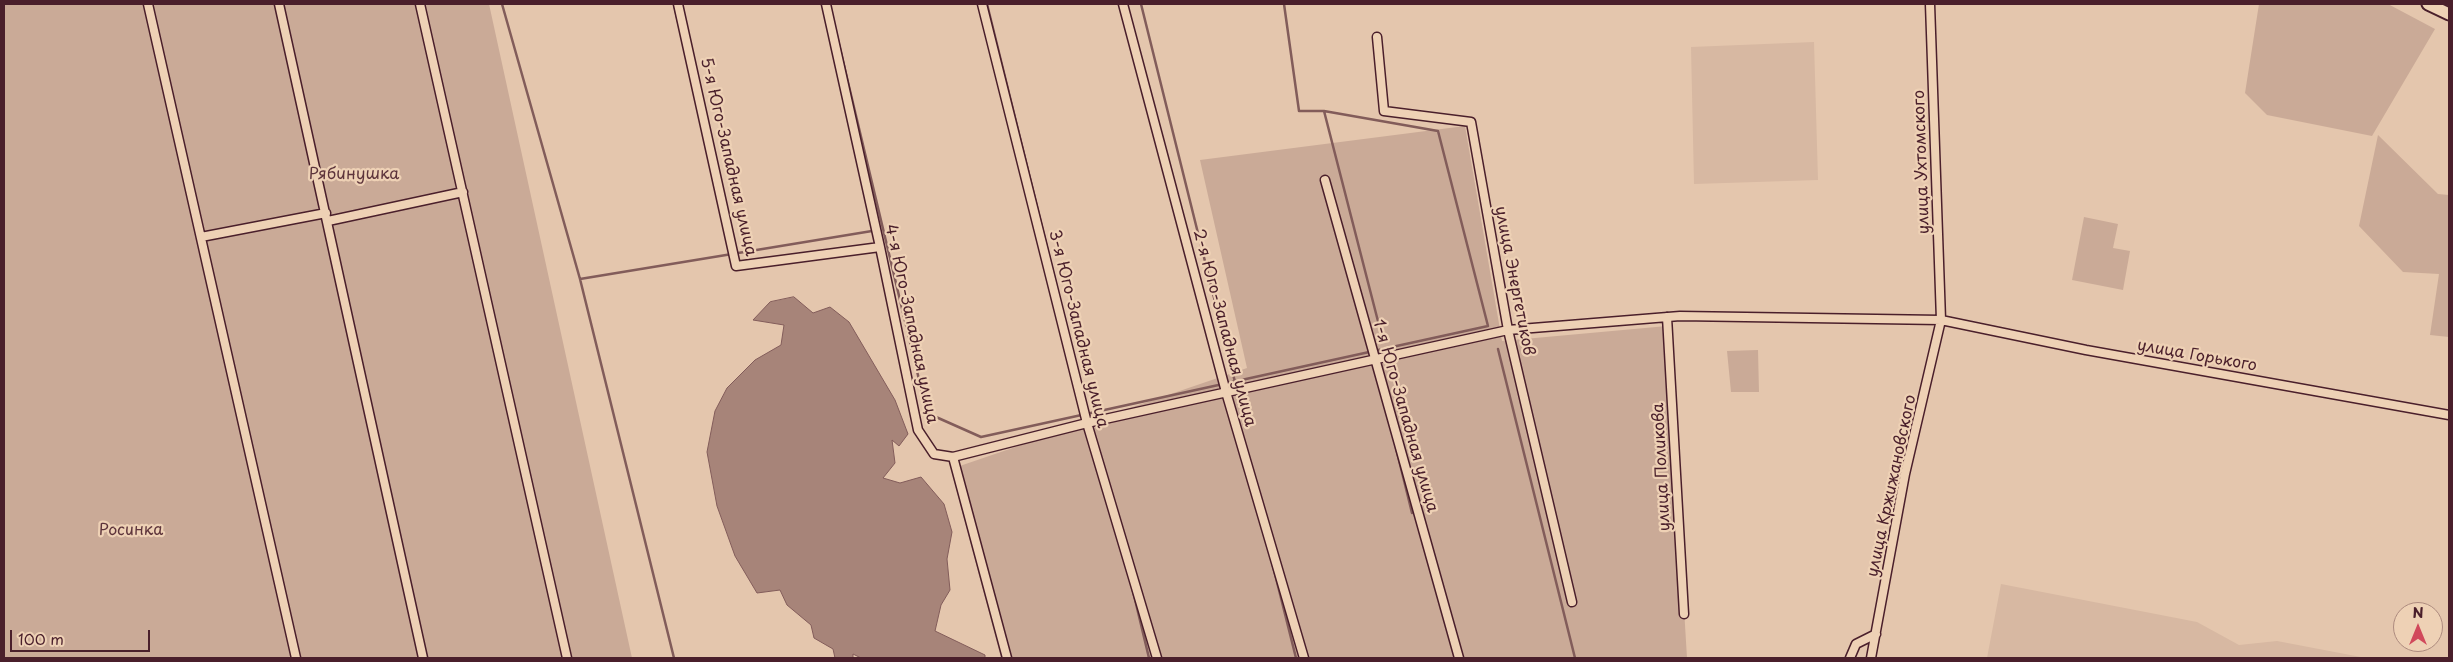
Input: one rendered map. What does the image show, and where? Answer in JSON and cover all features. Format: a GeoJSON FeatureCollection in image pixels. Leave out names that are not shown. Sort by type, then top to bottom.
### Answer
{"type":"FeatureCollection","features":[{"type":"Feature","properties":{"kind":"street"},"geometry":{"type":"LineString","coordinates":[[148,4],[296,658]]}},
{"type":"Feature","properties":{"kind":"street"},"geometry":{"type":"LineString","coordinates":[[279,4],[423,658]]}},
{"type":"Feature","properties":{"kind":"street"},"geometry":{"type":"LineString","coordinates":[[420,4],[568,658]]}},
{"type":"Feature","properties":{"kind":"street","name":"5-я Юго-Западная улица"},"geometry":{"type":"LineString","coordinates":[[678,4],[736,266],[880,247]]}},
{"type":"Feature","properties":{"kind":"street","name":"4-я Юго-Западная улица"},"geometry":{"type":"LineString","coordinates":[[826,4],[918,430],[934,454],[953,457]]}},
{"type":"Feature","properties":{"kind":"street","name":"3-я Юго-Западная улица"},"geometry":{"type":"LineString","coordinates":[[982,4],[1087,423],[1157,658]]}},
{"type":"Feature","properties":{"kind":"street","name":"2-я Юго-Западная улица"},"geometry":{"type":"LineString","coordinates":[[1124,4],[1226,392],[1304,658]]}},
{"type":"Feature","properties":{"kind":"street","name":"улица Ухтомского"},"geometry":{"type":"LineString","coordinates":[[1930,4],[1941,320]]}},
{"type":"Feature","properties":{"kind":"street"},"geometry":{"type":"LineString","coordinates":[[2428,4],[2449,14]]}},
{"type":"Feature","properties":{"kind":"street","name":"улица Энергетиков"},"geometry":{"type":"LineString","coordinates":[[1376,37],[1384,111],[1471,122],[1508,330],[1572,602]]}},
{"type":"Feature","properties":{"kind":"street","name":"1-я Юго-Западная улица"},"geometry":{"type":"LineString","coordinates":[[1326,180],[1459,658]]}},
{"type":"Feature","properties":{"kind":"street"},"geometry":{"type":"LineString","coordinates":[[201,237],[327,217],[463,192]]}},
{"type":"Feature","properties":{"kind":"street","name":"улица Горького"},"geometry":{"type":"LineString","coordinates":[[953,457],[1087,423],[1508,330],[1666,317],[1941,320],[2086,350],[2449,416]]}},
{"type":"Feature","properties":{"kind":"street","name":"улица Поликова"},"geometry":{"type":"LineString","coordinates":[[1666,317],[1684,614]]}},
{"type":"Feature","properties":{"kind":"street","name":"улица Кржижановского"},"geometry":{"type":"LineString","coordinates":[[1871,658],[1905,474],[1941,320]]}},
{"type":"Feature","properties":{"kind":"street"},"geometry":{"type":"LineString","coordinates":[[953,457],[1007,658]]}},
{"type":"Feature","properties":{"kind":"street"},"geometry":{"type":"LineString","coordinates":[[1850,658],[1856,644],[1876,634]]}},
{"type":"Feature","properties":{"kind":"shaded area"},"geometry":{"type":"Polygon","coordinates":[[[1814,42],[1818,180],[1694,184],[1691,47],[1814,42]]]}},
{"type":"Feature","properties":{"kind":"shaded area"},"geometry":{"type":"Polygon","coordinates":[[[794,297],[813,313],[830,307],[849,322],[895,400],[908,434],[899,446],[892,440],[895,463],[883,478],[900,483],[921,477],[944,504],[952,532],[947,559],[950,590],[941,605],[935,631],[985,655],[985,658],[861,658],[853,654],[853,658],[835,658],[833,649],[814,638],[811,625],[787,605],[780,590],[757,593],[735,556],[717,506],[707,452],[715,411],[727,388],[755,360],[781,345],[784,325],[753,320],[770,302],[794,297]]]}},
{"type":"Feature","properties":{"kind":"shaded area"},"geometry":{"type":"Polygon","coordinates":[[[2001,584],[2197,622],[2239,645],[2277,641],[2366,658],[1987,658],[2001,584]]]}},
{"type":"Feature","properties":{"kind":"green space","name":"Рябинушка"},"geometry":{"type":"Polygon","coordinates":[[[4,4],[489,4],[632,658],[4,658],[4,4]]]}},
{"type":"Feature","properties":{"kind":"green space"},"geometry":{"type":"Polygon","coordinates":[[[2259,4],[2388,4],[2435,29],[2372,136],[2267,115],[2245,93],[2259,4]]]}},
{"type":"Feature","properties":{"kind":"green space"},"geometry":{"type":"Polygon","coordinates":[[[1465,126],[1502,341],[1667,326],[1687,658],[1001,658],[951,469],[1247,368],[1200,160],[1465,126]]]}},
{"type":"Feature","properties":{"kind":"green space"},"geometry":{"type":"Polygon","coordinates":[[[2378,135],[2438,194],[2449,195],[2449,337],[2430,335],[2439,274],[2403,272],[2359,226],[2378,135]]]}},
{"type":"Feature","properties":{"kind":"green space"},"geometry":{"type":"Polygon","coordinates":[[[2084,217],[2118,224],[2113,248],[2130,251],[2123,290],[2072,280],[2084,217]]]}},
{"type":"Feature","properties":{"kind":"green space"},"geometry":{"type":"Polygon","coordinates":[[[1758,350],[1759,392],[1731,392],[1727,351],[1758,350]]]}},
{"type":"Feature","properties":{"kind":"waterway"},"geometry":{"type":"LineString","coordinates":[[502,4],[580,279],[674,658]]}},
{"type":"Feature","properties":{"kind":"waterway"},"geometry":{"type":"LineString","coordinates":[[674,4],[680,30]]}},
{"type":"Feature","properties":{"kind":"waterway"},"geometry":{"type":"LineString","coordinates":[[987,4],[1056,284]]}},
{"type":"Feature","properties":{"kind":"waterway"},"geometry":{"type":"LineString","coordinates":[[1141,4],[1235,382]]}},
{"type":"Feature","properties":{"kind":"waterway"},"geometry":{"type":"LineString","coordinates":[[836,32],[927,413],[981,437],[1488,326],[1438,131],[1324,111],[1299,111],[1284,4]]}},
{"type":"Feature","properties":{"kind":"waterway"},"geometry":{"type":"LineString","coordinates":[[1324,111],[1380,329]]}},
{"type":"Feature","properties":{"kind":"waterway"},"geometry":{"type":"LineString","coordinates":[[580,279],[872,231]]}},
{"type":"Feature","properties":{"kind":"waterway"},"geometry":{"type":"LineString","coordinates":[[1498,349],[1575,658]]}},
{"type":"Feature","properties":{"kind":"waterway"},"geometry":{"type":"LineString","coordinates":[[1396,448],[1412,513]]}},
{"type":"Feature","properties":{"kind":"waterway"},"geometry":{"type":"LineString","coordinates":[[1270,554],[1296,658]]}},
{"type":"Feature","properties":{"kind":"waterway"},"geometry":{"type":"LineString","coordinates":[[1132,587],[1149,658]]}},
{"type":"Feature","properties":{"kind":"park label","name":"Росинка"},"geometry":{"type":"Point","coordinates":[131,531]}}]}
